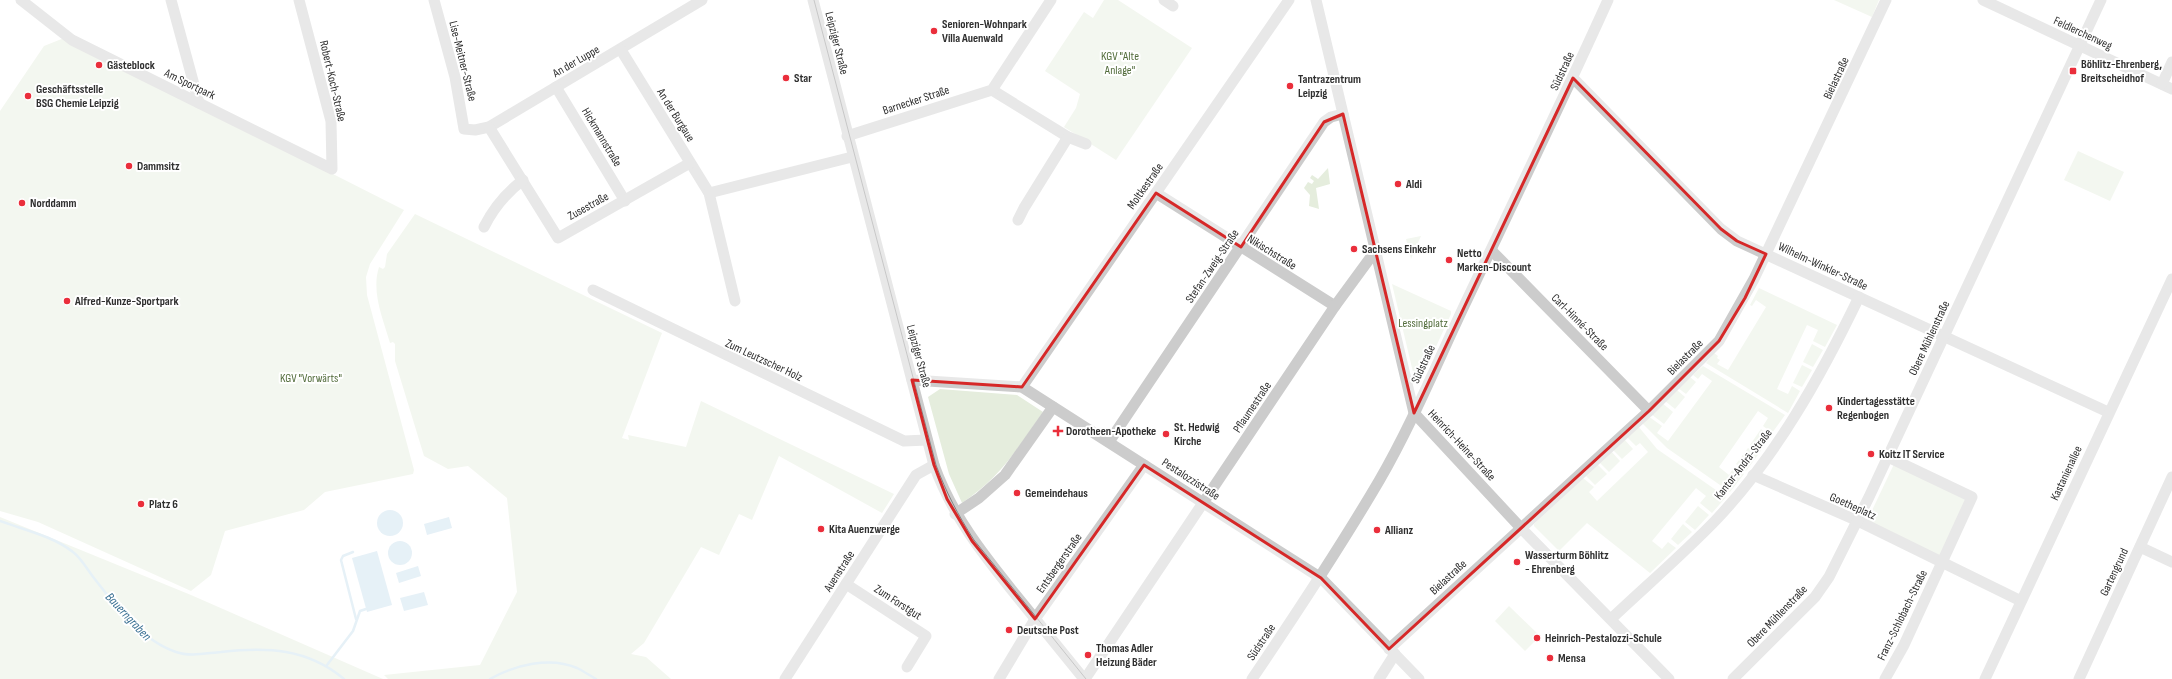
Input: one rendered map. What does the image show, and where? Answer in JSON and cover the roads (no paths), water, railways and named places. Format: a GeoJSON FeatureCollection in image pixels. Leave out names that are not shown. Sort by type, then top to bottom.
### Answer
{"type":"FeatureCollection","features":[{"type":"Feature","properties":{"kind":"street","name":"Am Sportpark"},"geometry":{"type":"LineString","coordinates":[[21,0],[72,40],[332,170]]}},
{"type":"Feature","properties":{"kind":"street"},"geometry":{"type":"LineString","coordinates":[[172,0],[199,103]]}},
{"type":"Feature","properties":{"kind":"street","name":"Robert-Koch-Straße"},"geometry":{"type":"LineString","coordinates":[[299,0],[331,121],[332,170]]}},
{"type":"Feature","properties":{"kind":"street","name":"Lise-Meitner-Straße"},"geometry":{"type":"LineString","coordinates":[[434,0],[455,77],[464,129]]}},
{"type":"Feature","properties":{"kind":"street","name":"Leipziger Straße"},"geometry":{"type":"LineString","coordinates":[[813,0],[852,158],[934,465],[942,487],[955,514],[972,541],[1084,679]]}},
{"type":"Feature","properties":{"kind":"street"},"geometry":{"type":"LineString","coordinates":[[1050,0],[992,90],[1068,137],[1086,144]]}},
{"type":"Feature","properties":{"kind":"street","name":"Moltkestraße"},"geometry":{"type":"LineString","coordinates":[[1022,387],[1289,0]]}},
{"type":"Feature","properties":{"kind":"street","name":"Heinrich-Heine-Straße"},"geometry":{"type":"LineString","coordinates":[[1316,0],[1414,413],[1520,528],[1669,679]]}},
{"type":"Feature","properties":{"kind":"street","name":"Südstraße"},"geometry":{"type":"LineString","coordinates":[[1252,679],[1321,578],[1380,479],[1414,413],[1466,302],[1492,251],[1608,0]]}},
{"type":"Feature","properties":{"kind":"street","name":"Bielastraße"},"geometry":{"type":"LineString","coordinates":[[1379,679],[1392,651],[1520,528],[1649,411],[1719,341],[1745,298],[1886,0]]}},
{"type":"Feature","properties":{"kind":"street","name":"Feldlerchenweg"},"geometry":{"type":"LineString","coordinates":[[1983,0],[1996,3],[2080,46],[2167,87]]}},
{"type":"Feature","properties":{"kind":"street","name":"Obere Mühlenstraße"},"geometry":{"type":"LineString","coordinates":[[1733,679],[1815,597],[1829,576],[1858,521],[2101,0]]}},
{"type":"Feature","properties":{"kind":"street","name":"An der Luppe"},"geometry":{"type":"LineString","coordinates":[[464,129],[475,130],[490,127],[621,50],[699,1]]}},
{"type":"Feature","properties":{"kind":"street","name":"An der Burgaue"},"geometry":{"type":"LineString","coordinates":[[621,50],[709,193],[735,301]]}},
{"type":"Feature","properties":{"kind":"street"},"geometry":{"type":"LineString","coordinates":[[2167,87],[2172,62]]}},
{"type":"Feature","properties":{"kind":"street","name":"Wilhelm-Winkler-Straße"},"geometry":{"type":"LineString","coordinates":[[1573,78],[1721,229],[1736,241],[2108,412]]}},
{"type":"Feature","properties":{"kind":"street","name":"Hickmannstraße"},"geometry":{"type":"LineString","coordinates":[[556,87],[625,201]]}},
{"type":"Feature","properties":{"kind":"street","name":"Barnecker Straße"},"geometry":{"type":"LineString","coordinates":[[847,136],[992,90]]}},
{"type":"Feature","properties":{"kind":"street","name":"Stefan-Zweig-Straße"},"geometry":{"type":"LineString","coordinates":[[1109,442],[1324,122],[1332,117],[1343,114]]}},
{"type":"Feature","properties":{"kind":"street","name":"Zusestraße"},"geometry":{"type":"LineString","coordinates":[[490,127],[558,238],[690,163]]}},
{"type":"Feature","properties":{"kind":"street"},"geometry":{"type":"LineString","coordinates":[[1018,220],[1068,137]]}},
{"type":"Feature","properties":{"kind":"street"},"geometry":{"type":"LineString","coordinates":[[709,193],[852,158]]}},
{"type":"Feature","properties":{"kind":"street"},"geometry":{"type":"LineString","coordinates":[[484,227],[497,204],[510,190],[523,180]]}},
{"type":"Feature","properties":{"kind":"street","name":"Nikischstraße"},"geometry":{"type":"LineString","coordinates":[[1156,193],[1335,306]]}},
{"type":"Feature","properties":{"kind":"street","name":"Pflaumestraße"},"geometry":{"type":"LineString","coordinates":[[1084,679],[1335,306],[1376,250]]}},
{"type":"Feature","properties":{"kind":"street","name":"Carl-Hinné-Straße"},"geometry":{"type":"LineString","coordinates":[[1492,251],[1649,411]]}},
{"type":"Feature","properties":{"kind":"street","name":"Kastanienallee"},"geometry":{"type":"LineString","coordinates":[[1984,679],[2108,412],[2172,279]]}},
{"type":"Feature","properties":{"kind":"street","name":"Zum Leutzscher Holz"},"geometry":{"type":"LineString","coordinates":[[593,290],[904,441],[928,440]]}},
{"type":"Feature","properties":{"kind":"street","name":"Kantor-Andrä-Straße"},"geometry":{"type":"LineString","coordinates":[[1611,619],[1715,521],[1753,475],[1788,427],[1840,336],[1860,297]]}},
{"type":"Feature","properties":{"kind":"street","name":"Pestalozzistraße"},"geometry":{"type":"LineString","coordinates":[[912,380],[1022,387],[1321,578],[1419,679]]}},
{"type":"Feature","properties":{"kind":"street"},"geometry":{"type":"LineString","coordinates":[[955,514],[979,498],[1005,475],[1053,407]]}},
{"type":"Feature","properties":{"kind":"street"},"geometry":{"type":"LineString","coordinates":[[1888,457],[1972,497],[1942,562]]}},
{"type":"Feature","properties":{"kind":"street","name":"Entsbergerstraße"},"geometry":{"type":"LineString","coordinates":[[999,679],[1035,619],[1144,464]]}},
{"type":"Feature","properties":{"kind":"street","name":"Auenstraße"},"geometry":{"type":"LineString","coordinates":[[785,679],[916,475],[934,465]]}},
{"type":"Feature","properties":{"kind":"street","name":"Goetheplatz"},"geometry":{"type":"LineString","coordinates":[[1753,475],[1858,521],[2021,601]]}},
{"type":"Feature","properties":{"kind":"street","name":"Gartengrund"},"geometry":{"type":"LineString","coordinates":[[2079,679],[2172,477]]}},
{"type":"Feature","properties":{"kind":"street"},"geometry":{"type":"LineString","coordinates":[[2140,547],[2172,562]]}},
{"type":"Feature","properties":{"kind":"street","name":"Franz-Schlobach-Straße"},"geometry":{"type":"LineString","coordinates":[[1885,679],[1904,645],[1942,562]]}},
{"type":"Feature","properties":{"kind":"street","name":"Zum Forstgut"},"geometry":{"type":"LineString","coordinates":[[846,584],[926,636],[907,667]]}},
{"type":"Feature","properties":{"kind":"water"},"geometry":{"type":"Polygon","coordinates":[[[390,510],[399,514],[403,523],[399,532],[390,536],[381,532],[377,523],[381,514],[390,510]]]}},
{"type":"Feature","properties":{"kind":"water"},"geometry":{"type":"Polygon","coordinates":[[[449,517],[452,528],[427,535],[424,524],[449,517]]]}},
{"type":"Feature","properties":{"kind":"water"},"geometry":{"type":"Polygon","coordinates":[[[400,541],[409,544],[412,553],[409,562],[400,565],[391,562],[388,553],[391,544],[400,541]]]}},
{"type":"Feature","properties":{"kind":"water"},"geometry":{"type":"Polygon","coordinates":[[[377,551],[392,605],[367,612],[352,558],[377,551]]]}},
{"type":"Feature","properties":{"kind":"water"},"geometry":{"type":"Polygon","coordinates":[[[418,566],[421,576],[399,583],[396,573],[418,566]]]}},
{"type":"Feature","properties":{"kind":"water"},"geometry":{"type":"Polygon","coordinates":[[[424,592],[428,605],[404,611],[400,598],[424,592]]]}},
{"type":"Feature","properties":{"kind":"waterway","name":"Bauerngraben"},"geometry":{"type":"LineString","coordinates":[[0,521],[57,542],[76,554],[130,621],[152,640],[164,647],[176,652],[187,654],[238,650],[270,650],[286,652],[316,661],[344,679]]}},
{"type":"Feature","properties":{"kind":"waterway"},"geometry":{"type":"LineString","coordinates":[[353,552],[343,556],[341,560],[356,619]]}},
{"type":"Feature","properties":{"kind":"waterway"},"geometry":{"type":"LineString","coordinates":[[327,665],[353,631],[360,611],[366,609]]}},
{"type":"Feature","properties":{"kind":"waterway"},"geometry":{"type":"LineString","coordinates":[[490,679],[521,666],[544,663],[567,664],[596,679]]}},
{"type":"Feature","properties":{"kind":"tram line"},"geometry":{"type":"LineString","coordinates":[[814,0],[936,465],[944,485],[974,540],[1086,679]]}},
{"type":"Feature","properties":{"kind":"place","name":"Senioren-Wohnpark Villa Auenwald"},"geometry":{"type":"Point","coordinates":[934,31]}},
{"type":"Feature","properties":{"kind":"place","name":"Gästeblock"},"geometry":{"type":"Point","coordinates":[99,65]}},
{"type":"Feature","properties":{"kind":"place","name":"Böhlitz-Ehrenberg, Breitscheidhof"},"geometry":{"type":"Point","coordinates":[2073,71]}},
{"type":"Feature","properties":{"kind":"place","name":"Star"},"geometry":{"type":"Point","coordinates":[786,78]}},
{"type":"Feature","properties":{"kind":"place","name":"Tantrazentrum Leipzig"},"geometry":{"type":"Point","coordinates":[1290,86]}},
{"type":"Feature","properties":{"kind":"place","name":"Geschäftsstelle BSG Chemie Leipzig"},"geometry":{"type":"Point","coordinates":[28,96]}},
{"type":"Feature","properties":{"kind":"place","name":"Dammsitz"},"geometry":{"type":"Point","coordinates":[129,166]}},
{"type":"Feature","properties":{"kind":"place","name":"Aldi"},"geometry":{"type":"Point","coordinates":[1398,184]}},
{"type":"Feature","properties":{"kind":"place","name":"Norddamm"},"geometry":{"type":"Point","coordinates":[22,203]}},
{"type":"Feature","properties":{"kind":"place","name":"Sachsens Einkehr"},"geometry":{"type":"Point","coordinates":[1354,249]}},
{"type":"Feature","properties":{"kind":"place","name":"Netto Marken-Discount"},"geometry":{"type":"Point","coordinates":[1449,260]}},
{"type":"Feature","properties":{"kind":"place","name":"Alfred-Kunze-Sportpark"},"geometry":{"type":"Point","coordinates":[67,301]}},
{"type":"Feature","properties":{"kind":"place","name":"Kindertagesstätte Regenbogen"},"geometry":{"type":"Point","coordinates":[1829,408]}},
{"type":"Feature","properties":{"kind":"place","name":"Dorotheen-Apotheke"},"geometry":{"type":"Point","coordinates":[1058,431]}},
{"type":"Feature","properties":{"kind":"place","name":"St. Hedwig Kirche"},"geometry":{"type":"Point","coordinates":[1166,434]}},
{"type":"Feature","properties":{"kind":"place","name":"Koitz IT Service"},"geometry":{"type":"Point","coordinates":[1871,454]}},
{"type":"Feature","properties":{"kind":"place","name":"Gemeindehaus"},"geometry":{"type":"Point","coordinates":[1017,493]}},
{"type":"Feature","properties":{"kind":"place","name":"Platz 6"},"geometry":{"type":"Point","coordinates":[141,504]}},
{"type":"Feature","properties":{"kind":"place","name":"Kita Auenzwerge"},"geometry":{"type":"Point","coordinates":[821,529]}},
{"type":"Feature","properties":{"kind":"place","name":"Allianz"},"geometry":{"type":"Point","coordinates":[1377,530]}},
{"type":"Feature","properties":{"kind":"place","name":"Wasserturm Böhlitz - Ehrenberg"},"geometry":{"type":"Point","coordinates":[1517,562]}},
{"type":"Feature","properties":{"kind":"place","name":"Deutsche Post"},"geometry":{"type":"Point","coordinates":[1009,630]}},
{"type":"Feature","properties":{"kind":"place","name":"Heinrich-Pestalozzi-Schule"},"geometry":{"type":"Point","coordinates":[1537,638]}},
{"type":"Feature","properties":{"kind":"place","name":"Thomas Adler Heizung Bäder"},"geometry":{"type":"Point","coordinates":[1088,655]}},
{"type":"Feature","properties":{"kind":"place","name":"Mensa"},"geometry":{"type":"Point","coordinates":[1550,658]}},
{"type":"Feature","properties":{"kind":"park label","name":"KGV \"Alte Anlage\""},"geometry":{"type":"Point","coordinates":[1120,63]}},
{"type":"Feature","properties":{"kind":"park label","name":"Lessingplatz"},"geometry":{"type":"Point","coordinates":[1423,323]}},
{"type":"Feature","properties":{"kind":"park label","name":"KGV \"Vorwärts\""},"geometry":{"type":"Point","coordinates":[311,378]}}]}
